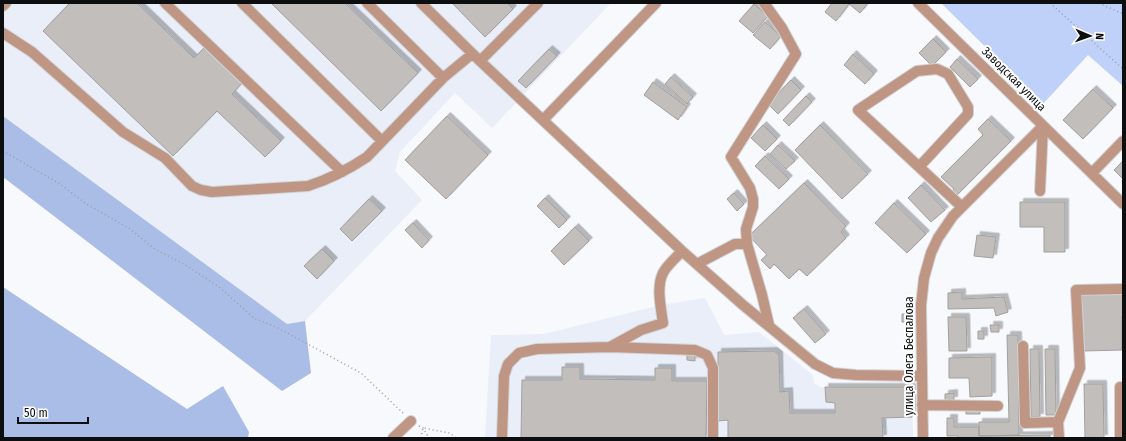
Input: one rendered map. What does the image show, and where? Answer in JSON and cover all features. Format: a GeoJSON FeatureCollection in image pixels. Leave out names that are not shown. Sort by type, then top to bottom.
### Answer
{"type":"FeatureCollection","features":[{"type":"Feature","properties":{"kind":"street"},"geometry":{"type":"LineString","coordinates":[[3,6],[6,3]]}},
{"type":"Feature","properties":{"kind":"street"},"geometry":{"type":"LineString","coordinates":[[165,3],[342,172]]}},
{"type":"Feature","properties":{"kind":"street"},"geometry":{"type":"LineString","coordinates":[[242,3],[382,141]]}},
{"type":"Feature","properties":{"kind":"street"},"geometry":{"type":"LineString","coordinates":[[367,3],[443,78]]}},
{"type":"Feature","properties":{"kind":"street"},"geometry":{"type":"LineString","coordinates":[[421,3],[472,54],[682,251],[743,305],[815,364],[833,373],[856,375],[922,376]]}},
{"type":"Feature","properties":{"kind":"street"},"geometry":{"type":"LineString","coordinates":[[480,61],[538,3]]}},
{"type":"Feature","properties":{"kind":"street"},"geometry":{"type":"LineString","coordinates":[[543,120],[656,3]]}},
{"type":"Feature","properties":{"kind":"street"},"geometry":{"type":"LineString","coordinates":[[764,3],[782,28],[796,54],[731,157],[750,188],[753,199],[753,207],[746,228],[747,244],[769,325]]}},
{"type":"Feature","properties":{"kind":"street","name":"Заводская улица"},"geometry":{"type":"LineString","coordinates":[[918,3],[1123,204]]}},
{"type":"Feature","properties":{"kind":"street"},"geometry":{"type":"LineString","coordinates":[[3,33],[32,52],[123,132],[164,158],[192,186],[201,190],[212,192],[308,186],[321,182],[353,167],[367,157],[443,78],[472,54]]}},
{"type":"Feature","properties":{"kind":"street"},"geometry":{"type":"LineString","coordinates":[[919,167],[968,114],[968,107],[948,74],[937,70],[917,71],[858,110],[919,167],[962,207]]}},
{"type":"Feature","properties":{"kind":"street"},"geometry":{"type":"LineString","coordinates":[[1040,191],[1043,126]]}},
{"type":"Feature","properties":{"kind":"street","name":"улица Олега Беспалова"},"geometry":{"type":"LineString","coordinates":[[923,438],[921,305],[924,278],[931,253],[938,238],[953,216],[1043,126]]}},
{"type":"Feature","properties":{"kind":"street"},"geometry":{"type":"LineString","coordinates":[[1092,173],[1123,141]]}},
{"type":"Feature","properties":{"kind":"street"},"geometry":{"type":"LineString","coordinates":[[697,264],[736,244],[747,244]]}},
{"type":"Feature","properties":{"kind":"street"},"geometry":{"type":"LineString","coordinates":[[610,347],[641,330],[663,323],[660,279],[664,271],[682,251]]}},
{"type":"Feature","properties":{"kind":"street"},"geometry":{"type":"LineString","coordinates":[[1059,438],[1058,422],[1080,368],[1076,290],[1123,289]]}},
{"type":"Feature","properties":{"kind":"street"},"geometry":{"type":"LineString","coordinates":[[1023,346],[1025,423],[1058,422]]}},
{"type":"Feature","properties":{"kind":"street"},"geometry":{"type":"LineString","coordinates":[[502,438],[504,376],[508,364],[519,353],[537,349],[610,347],[696,350],[707,355],[713,368],[713,438]]}},
{"type":"Feature","properties":{"kind":"street"},"geometry":{"type":"LineString","coordinates":[[1120,387],[1122,421],[1120,438]]}},
{"type":"Feature","properties":{"kind":"street"},"geometry":{"type":"LineString","coordinates":[[922,405],[998,406]]}},
{"type":"Feature","properties":{"kind":"street"},"geometry":{"type":"LineString","coordinates":[[393,438],[411,421]]}},
{"type":"Feature","properties":{"kind":"path"},"geometry":{"type":"LineString","coordinates":[[1050,3],[1122,66],[1123,69]]}},
{"type":"Feature","properties":{"kind":"path"},"geometry":{"type":"LineString","coordinates":[[1099,3],[1123,14]]}},
{"type":"Feature","properties":{"kind":"path"},"geometry":{"type":"LineString","coordinates":[[3,151],[60,184],[85,204],[130,229],[155,249],[200,274],[219,287],[254,318],[278,328],[361,373],[411,421],[423,428],[450,433],[456,438]]}},
{"type":"Feature","properties":{"kind":"path"},"geometry":{"type":"LineString","coordinates":[[420,438],[423,428]]}},
{"type":"Feature","properties":{"kind":"path"},"geometry":{"type":"LineString","coordinates":[[423,428],[429,438]]}},
{"type":"Feature","properties":{"kind":"shaded area"},"geometry":{"type":"Polygon","coordinates":[[[3,3],[611,3],[492,128],[455,93],[400,152],[395,171],[422,200],[305,321],[287,324],[3,116],[3,3]]]}},
{"type":"Feature","properties":{"kind":"shaded area"},"geometry":{"type":"Polygon","coordinates":[[[941,3],[1123,3],[1123,86],[1088,55],[1043,104],[941,3]]]}},
{"type":"Feature","properties":{"kind":"shaded area"},"geometry":{"type":"Polygon","coordinates":[[[3,116],[287,324],[305,321],[311,373],[282,391],[3,177],[3,116]]]}},
{"type":"Feature","properties":{"kind":"shaded area"},"geometry":{"type":"Polygon","coordinates":[[[3,287],[187,409],[223,386],[249,432],[248,438],[3,438],[3,287]]]}},
{"type":"Feature","properties":{"kind":"shaded area"},"geometry":{"type":"Polygon","coordinates":[[[705,298],[724,335],[759,332],[813,375],[814,383],[820,387],[912,387],[913,438],[485,438],[491,335],[544,334],[661,305],[705,298]]]}},
{"type":"Feature","properties":{"kind":"building"},"geometry":{"type":"Polygon","coordinates":[[[70,3],[137,3],[194,58],[205,47],[242,83],[232,94],[281,141],[265,157],[217,111],[173,156],[43,31],[70,3]]]}},
{"type":"Feature","properties":{"kind":"building"},"geometry":{"type":"Polygon","coordinates":[[[271,3],[345,3],[418,73],[381,111],[271,3]]]}},
{"type":"Feature","properties":{"kind":"building"},"geometry":{"type":"Polygon","coordinates":[[[452,3],[507,3],[513,9],[485,37],[452,3]]]}},
{"type":"Feature","properties":{"kind":"building"},"geometry":{"type":"Polygon","coordinates":[[[832,3],[868,3],[860,13],[849,4],[836,21],[825,12],[832,3]]]}},
{"type":"Feature","properties":{"kind":"building"},"geometry":{"type":"Polygon","coordinates":[[[754,4],[768,16],[753,33],[739,21],[754,4]]]}},
{"type":"Feature","properties":{"kind":"building"},"geometry":{"type":"Polygon","coordinates":[[[765,22],[781,36],[770,49],[753,35],[765,22]]]}},
{"type":"Feature","properties":{"kind":"building"},"geometry":{"type":"Polygon","coordinates":[[[933,39],[946,52],[932,66],[919,53],[933,39]]]}},
{"type":"Feature","properties":{"kind":"building"},"geometry":{"type":"Polygon","coordinates":[[[549,49],[557,56],[526,88],[518,81],[549,49]]]}},
{"type":"Feature","properties":{"kind":"building"},"geometry":{"type":"Polygon","coordinates":[[[853,54],[874,74],[865,84],[844,65],[853,54]]]}},
{"type":"Feature","properties":{"kind":"building"},"geometry":{"type":"Polygon","coordinates":[[[957,59],[978,79],[970,87],[950,67],[957,59]]]}},
{"type":"Feature","properties":{"kind":"building"},"geometry":{"type":"Polygon","coordinates":[[[671,77],[693,97],[687,104],[665,84],[671,77]]]}},
{"type":"Feature","properties":{"kind":"building"},"geometry":{"type":"Polygon","coordinates":[[[791,80],[801,90],[778,114],[768,104],[791,80]]]}},
{"type":"Feature","properties":{"kind":"building"},"geometry":{"type":"Polygon","coordinates":[[[653,82],[687,107],[678,120],[644,95],[653,82]]]}},
{"type":"Feature","properties":{"kind":"building"},"geometry":{"type":"Polygon","coordinates":[[[1093,89],[1113,108],[1083,139],[1063,120],[1093,89]]]}},
{"type":"Feature","properties":{"kind":"building"},"geometry":{"type":"Polygon","coordinates":[[[806,96],[812,102],[789,126],[783,120],[806,96]]]}},
{"type":"Feature","properties":{"kind":"building"},"geometry":{"type":"Polygon","coordinates":[[[447,116],[488,155],[446,199],[405,160],[447,116]]]}},
{"type":"Feature","properties":{"kind":"building"},"geometry":{"type":"Polygon","coordinates":[[[988,119],[1011,141],[952,200],[948,195],[954,189],[941,177],[983,135],[978,129],[988,119]]]}},
{"type":"Feature","properties":{"kind":"building"},"geometry":{"type":"Polygon","coordinates":[[[763,125],[777,139],[765,151],[751,138],[763,125]]]}},
{"type":"Feature","properties":{"kind":"building"},"geometry":{"type":"Polygon","coordinates":[[[820,125],[868,174],[842,199],[795,150],[820,125]]]}},
{"type":"Feature","properties":{"kind":"building"},"geometry":{"type":"Polygon","coordinates":[[[778,145],[795,161],[786,169],[770,154],[778,145]]]}},
{"type":"Feature","properties":{"kind":"building"},"geometry":{"type":"Polygon","coordinates":[[[765,156],[789,179],[779,189],[755,166],[765,156]]]}},
{"type":"Feature","properties":{"kind":"building"},"geometry":{"type":"Polygon","coordinates":[[[1123,161],[1123,179],[1114,170],[1123,161]]]}},
{"type":"Feature","properties":{"kind":"building"},"geometry":{"type":"Polygon","coordinates":[[[804,183],[846,226],[841,232],[846,238],[807,276],[799,269],[789,279],[774,264],[770,269],[761,260],[767,255],[749,236],[804,183]]]}},
{"type":"Feature","properties":{"kind":"building"},"geometry":{"type":"Polygon","coordinates":[[[921,185],[945,210],[931,222],[908,198],[921,185]]]}},
{"type":"Feature","properties":{"kind":"building"},"geometry":{"type":"Polygon","coordinates":[[[734,193],[744,204],[737,211],[727,199],[734,193]]]}},
{"type":"Feature","properties":{"kind":"building"},"geometry":{"type":"Polygon","coordinates":[[[545,198],[567,220],[559,228],[537,206],[545,198]]]}},
{"type":"Feature","properties":{"kind":"building"},"geometry":{"type":"Polygon","coordinates":[[[369,199],[382,211],[352,241],[340,229],[369,199]]]}},
{"type":"Feature","properties":{"kind":"building"},"geometry":{"type":"Polygon","coordinates":[[[1020,202],[1065,202],[1065,252],[1044,252],[1044,227],[1020,227],[1020,202]]]}},
{"type":"Feature","properties":{"kind":"building"},"geometry":{"type":"Polygon","coordinates":[[[894,203],[926,234],[907,253],[875,223],[894,203]]]}},
{"type":"Feature","properties":{"kind":"building"},"geometry":{"type":"Polygon","coordinates":[[[413,223],[429,240],[422,248],[405,230],[413,223]]]}},
{"type":"Feature","properties":{"kind":"building"},"geometry":{"type":"Polygon","coordinates":[[[575,227],[589,241],[564,265],[551,251],[575,227]]]}},
{"type":"Feature","properties":{"kind":"building"},"geometry":{"type":"Polygon","coordinates":[[[977,235],[996,237],[993,258],[974,256],[977,235]]]}},
{"type":"Feature","properties":{"kind":"building"},"geometry":{"type":"Polygon","coordinates":[[[322,249],[334,261],[317,279],[304,266],[322,249]]]}},
{"type":"Feature","properties":{"kind":"building"},"geometry":{"type":"Polygon","coordinates":[[[962,292],[962,299],[1004,297],[1008,312],[996,316],[994,308],[948,309],[948,293],[962,292]]]}},
{"type":"Feature","properties":{"kind":"building"},"geometry":{"type":"Polygon","coordinates":[[[1123,294],[1122,350],[1083,351],[1082,295],[1123,294]]]}},
{"type":"Feature","properties":{"kind":"building"},"geometry":{"type":"Polygon","coordinates":[[[804,309],[826,334],[815,343],[793,318],[804,309]]]}},
{"type":"Feature","properties":{"kind":"building"},"geometry":{"type":"Polygon","coordinates":[[[902,314],[910,314],[910,322],[902,322],[902,314]]]}},
{"type":"Feature","properties":{"kind":"building"},"geometry":{"type":"Polygon","coordinates":[[[948,317],[966,317],[967,351],[949,351],[948,317]]]}},
{"type":"Feature","properties":{"kind":"building"},"geometry":{"type":"Polygon","coordinates":[[[990,325],[999,325],[999,332],[991,332],[990,325]]]}},
{"type":"Feature","properties":{"kind":"building"},"geometry":{"type":"Polygon","coordinates":[[[978,331],[984,331],[984,339],[978,339],[978,331]]]}},
{"type":"Feature","properties":{"kind":"building"},"geometry":{"type":"Polygon","coordinates":[[[1007,335],[1018,335],[1019,435],[979,436],[979,422],[1009,422],[1007,335]]]}},
{"type":"Feature","properties":{"kind":"building"},"geometry":{"type":"Polygon","coordinates":[[[1030,349],[1039,349],[1040,417],[1031,417],[1030,349]]]}},
{"type":"Feature","properties":{"kind":"building"},"geometry":{"type":"Polygon","coordinates":[[[1045,349],[1055,349],[1056,415],[1046,415],[1045,349]]]}},
{"type":"Feature","properties":{"kind":"building"},"geometry":{"type":"Polygon","coordinates":[[[774,351],[779,355],[780,392],[789,391],[790,413],[835,413],[835,403],[826,402],[825,387],[912,387],[912,417],[882,418],[883,438],[728,438],[728,420],[718,421],[718,352],[774,351]]]}},
{"type":"Feature","properties":{"kind":"building"},"geometry":{"type":"Polygon","coordinates":[[[687,354],[695,354],[695,361],[687,360],[687,354]]]}},
{"type":"Feature","properties":{"kind":"building"},"geometry":{"type":"Polygon","coordinates":[[[992,357],[992,396],[970,397],[969,378],[949,378],[949,358],[992,357]]]}},
{"type":"Feature","properties":{"kind":"building"},"geometry":{"type":"Polygon","coordinates":[[[562,367],[580,367],[580,379],[655,380],[655,368],[672,368],[672,381],[707,381],[706,438],[521,438],[522,380],[562,380],[562,367]]]}},
{"type":"Feature","properties":{"kind":"building"},"geometry":{"type":"Polygon","coordinates":[[[1084,384],[1103,384],[1104,438],[1085,438],[1084,384]]]}},
{"type":"Feature","properties":{"kind":"building"},"geometry":{"type":"Polygon","coordinates":[[[954,393],[954,400],[945,400],[945,394],[954,393]]]}},
{"type":"Feature","properties":{"kind":"building"},"geometry":{"type":"Polygon","coordinates":[[[966,407],[980,407],[980,414],[966,414],[966,407]]]}},
{"type":"Feature","properties":{"kind":"building"},"geometry":{"type":"Polygon","coordinates":[[[947,418],[954,418],[954,427],[979,427],[979,436],[1050,435],[1050,438],[958,438],[958,436],[947,436],[947,418]]]}}]}
